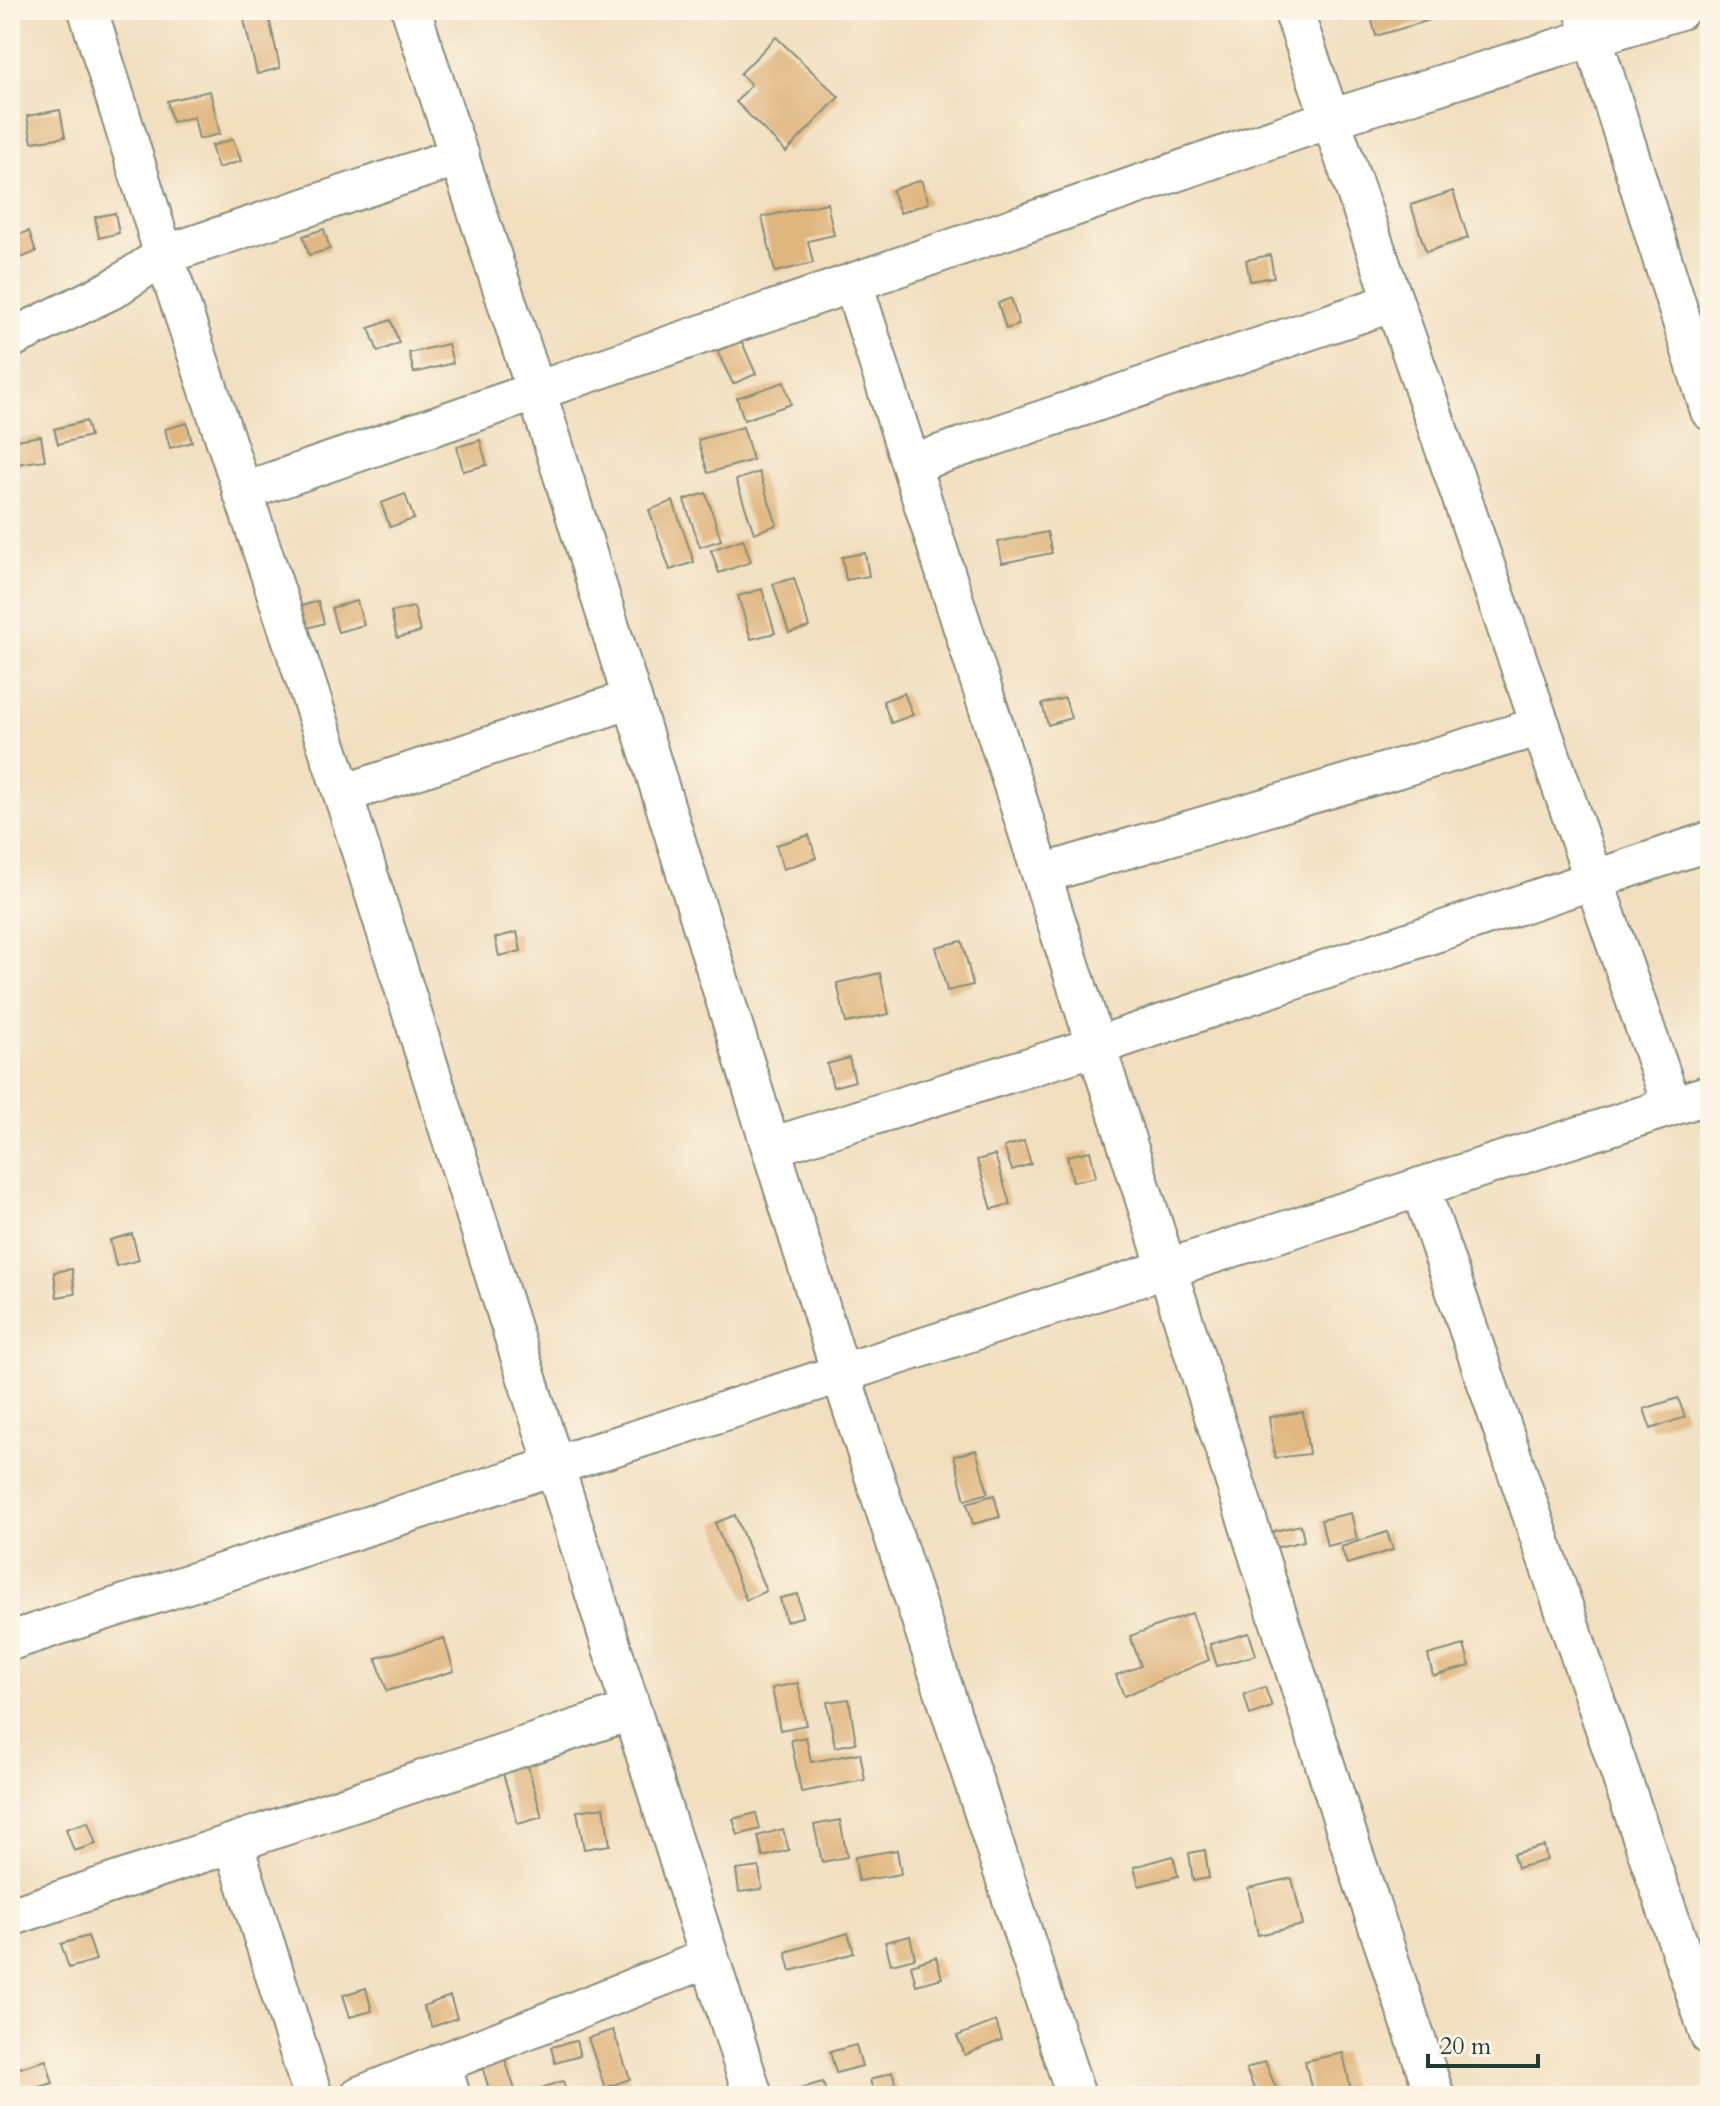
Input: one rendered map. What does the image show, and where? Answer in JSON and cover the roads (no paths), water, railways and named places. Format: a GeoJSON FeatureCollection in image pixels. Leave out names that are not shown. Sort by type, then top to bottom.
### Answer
{"type":"FeatureCollection","features":[{"type":"Feature","properties":{"kind":"street"},"geometry":{"type":"LineString","coordinates":[[88,10],[164,255],[343,794],[753,2096]]}},
{"type":"Feature","properties":{"kind":"street"},"geometry":{"type":"LineString","coordinates":[[411,10],[536,391],[841,1374],[1076,2096]]}},
{"type":"Feature","properties":{"kind":"street"},"geometry":{"type":"LineString","coordinates":[[1293,10],[1672,1106]]}},
{"type":"Feature","properties":{"kind":"street"},"geometry":{"type":"LineString","coordinates":[[242,492],[1330,119],[1588,24],[1680,10]]}},
{"type":"Feature","properties":{"kind":"street"},"geometry":{"type":"LineString","coordinates":[[1588,24],[1710,411]]}},
{"type":"Feature","properties":{"kind":"street"},"geometry":{"type":"LineString","coordinates":[[10,339],[113,289],[164,255],[460,156]]}},
{"type":"Feature","properties":{"kind":"street"},"geometry":{"type":"LineString","coordinates":[[853,283],[1435,2096]]}},
{"type":"Feature","properties":{"kind":"street"},"geometry":{"type":"LineString","coordinates":[[911,464],[1394,302]]}},
{"type":"Feature","properties":{"kind":"street"},"geometry":{"type":"LineString","coordinates":[[343,794],[632,699]]}},
{"type":"Feature","properties":{"kind":"street"},"geometry":{"type":"LineString","coordinates":[[1042,874],[1541,726]]}},
{"type":"Feature","properties":{"kind":"street"},"geometry":{"type":"LineString","coordinates":[[771,1147],[1097,1046],[1710,841]]}},
{"type":"Feature","properties":{"kind":"street"},"geometry":{"type":"LineString","coordinates":[[10,1641],[1710,1094]]}},
{"type":"Feature","properties":{"kind":"street"},"geometry":{"type":"LineString","coordinates":[[1420,1187],[1710,2036]]}},
{"type":"Feature","properties":{"kind":"street"},"geometry":{"type":"LineString","coordinates":[[10,1917],[630,1711]]}},
{"type":"Feature","properties":{"kind":"street"},"geometry":{"type":"LineString","coordinates":[[234,1845],[313,2096]]}},
{"type":"Feature","properties":{"kind":"street"},"geometry":{"type":"LineString","coordinates":[[359,2096],[446,2079],[709,1958]]}}]}
